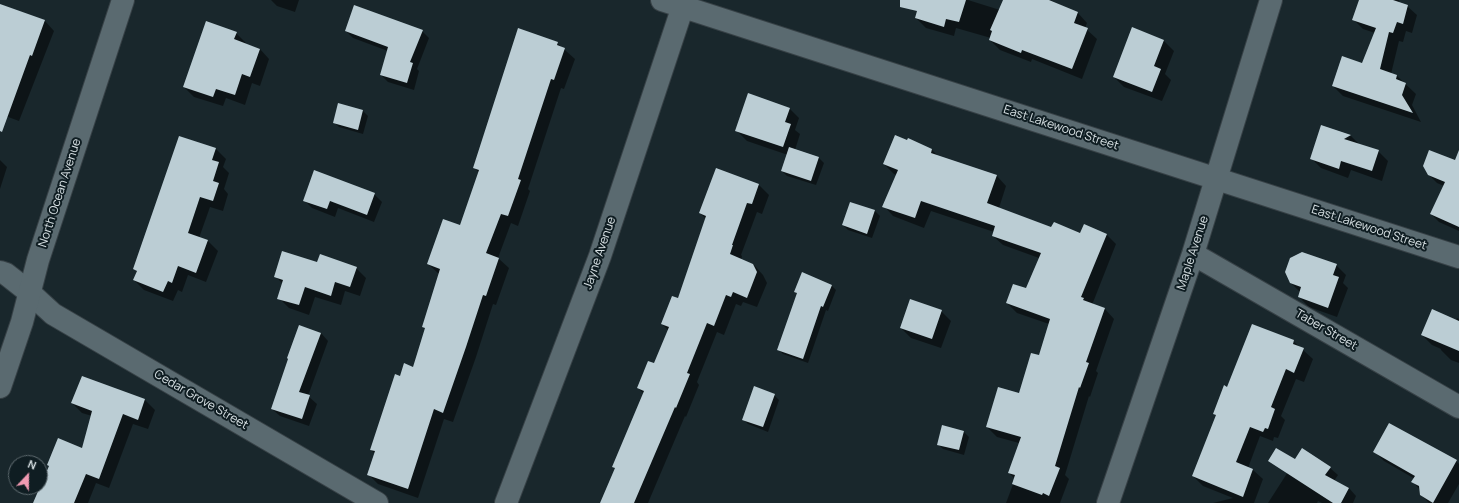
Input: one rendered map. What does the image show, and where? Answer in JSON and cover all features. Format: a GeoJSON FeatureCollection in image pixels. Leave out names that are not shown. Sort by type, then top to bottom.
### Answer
{"type":"FeatureCollection","features":[{"type":"Feature","properties":{"kind":"street","name":"North Ocean Avenue"},"geometry":{"type":"LineString","coordinates":[[0,387],[22,322],[38,260],[123,0]]}},
{"type":"Feature","properties":{"kind":"street","name":"East Lakewood Street"},"geometry":{"type":"LineString","coordinates":[[662,0],[684,4],[1459,257]]}},
{"type":"Feature","properties":{"kind":"street","name":"Maple Avenue"},"geometry":{"type":"LineString","coordinates":[[1108,503],[1193,254],[1271,0]]}},
{"type":"Feature","properties":{"kind":"street","name":"Jayne Avenue"},"geometry":{"type":"LineString","coordinates":[[506,503],[600,256],[684,4]]}},
{"type":"Feature","properties":{"kind":"street","name":"Taber Street"},"geometry":{"type":"LineString","coordinates":[[1193,254],[1459,406]]}},
{"type":"Feature","properties":{"kind":"street","name":"Cedar Grove Street"},"geometry":{"type":"LineString","coordinates":[[0,272],[6,274],[29,292],[53,314],[377,503]]}},
{"type":"Feature","properties":{"kind":"building"},"geometry":{"type":"Polygon","coordinates":[[[900,0],[966,0],[959,22],[946,19],[944,27],[915,18],[917,11],[900,7],[900,0]]]}},
{"type":"Feature","properties":{"kind":"building"},"geometry":{"type":"Polygon","coordinates":[[[1003,0],[1049,0],[1078,12],[1074,23],[1088,28],[1072,69],[1022,50],[1021,53],[989,40],[992,31],[990,30],[1003,0]]]}},
{"type":"Feature","properties":{"kind":"building"},"geometry":{"type":"Polygon","coordinates":[[[1359,0],[1393,0],[1408,5],[1403,24],[1397,22],[1393,33],[1389,32],[1380,69],[1397,75],[1396,79],[1406,83],[1402,95],[1413,113],[1332,86],[1342,56],[1362,63],[1376,28],[1352,20],[1359,0]]]}},
{"type":"Feature","properties":{"kind":"building"},"geometry":{"type":"Polygon","coordinates":[[[0,4],[45,20],[32,56],[30,55],[2,132],[0,131],[0,4]]]}},
{"type":"Feature","properties":{"kind":"building"},"geometry":{"type":"Polygon","coordinates":[[[354,5],[423,30],[410,62],[413,63],[407,83],[380,75],[388,47],[345,31],[354,5]]]}},
{"type":"Feature","properties":{"kind":"building"},"geometry":{"type":"Polygon","coordinates":[[[206,21],[237,32],[234,39],[260,49],[250,77],[242,74],[235,95],[216,89],[213,97],[183,87],[206,21]]]}},
{"type":"Feature","properties":{"kind":"building"},"geometry":{"type":"Polygon","coordinates":[[[1132,27],[1164,40],[1154,66],[1161,69],[1152,92],[1113,77],[1132,27]]]}},
{"type":"Feature","properties":{"kind":"building"},"geometry":{"type":"Polygon","coordinates":[[[518,28],[558,42],[557,45],[565,48],[554,80],[551,79],[518,179],[521,180],[508,216],[501,214],[486,253],[499,258],[486,296],[483,295],[443,413],[434,409],[408,489],[367,475],[375,451],[370,450],[395,374],[400,376],[404,363],[413,367],[425,328],[422,327],[440,269],[427,264],[443,219],[460,225],[479,170],[473,168],[518,28]]]}},
{"type":"Feature","properties":{"kind":"building"},"geometry":{"type":"Polygon","coordinates":[[[748,93],[790,108],[785,122],[791,124],[783,147],[735,131],[748,93]]]}},
{"type":"Feature","properties":{"kind":"building"},"geometry":{"type":"Polygon","coordinates":[[[338,103],[363,110],[358,130],[333,123],[338,103]]]}},
{"type":"Feature","properties":{"kind":"building"},"geometry":{"type":"Polygon","coordinates":[[[1321,125],[1351,135],[1344,139],[1379,150],[1372,171],[1341,161],[1339,169],[1310,159],[1321,125]]]}},
{"type":"Feature","properties":{"kind":"building"},"geometry":{"type":"Polygon","coordinates":[[[895,135],[907,140],[908,138],[932,149],[931,153],[997,175],[987,203],[1051,227],[1054,222],[1080,233],[1084,224],[1107,234],[1081,297],[1084,298],[1083,300],[1105,308],[1086,362],[1089,363],[1080,388],[1079,387],[1055,466],[1060,468],[1049,496],[1043,493],[1042,495],[1012,484],[1015,475],[1008,473],[1021,437],[986,427],[998,387],[1019,393],[1031,353],[1039,355],[1050,319],[1006,303],[1013,284],[1026,288],[1041,253],[992,236],[995,226],[921,201],[915,218],[882,207],[898,170],[883,164],[895,135]]]}},
{"type":"Feature","properties":{"kind":"building"},"geometry":{"type":"Polygon","coordinates":[[[179,136],[216,148],[212,160],[219,162],[213,181],[219,183],[213,201],[200,197],[188,233],[208,240],[196,273],[178,266],[172,283],[168,281],[163,292],[133,280],[137,271],[133,269],[179,136]]]}},
{"type":"Feature","properties":{"kind":"building"},"geometry":{"type":"Polygon","coordinates":[[[789,147],[819,157],[811,181],[781,171],[789,147]]]}},
{"type":"Feature","properties":{"kind":"building"},"geometry":{"type":"Polygon","coordinates":[[[1429,150],[1455,160],[1459,150],[1459,227],[1430,214],[1445,182],[1428,175],[1423,166],[1429,150]]]}},
{"type":"Feature","properties":{"kind":"building"},"geometry":{"type":"Polygon","coordinates":[[[716,168],[759,184],[752,204],[747,203],[730,254],[753,264],[757,272],[747,298],[733,292],[731,297],[726,295],[714,326],[707,323],[687,373],[690,374],[634,503],[600,503],[615,468],[612,467],[644,391],[637,388],[648,361],[654,363],[669,327],[661,324],[672,296],[678,298],[706,216],[699,213],[716,168]]]}},
{"type":"Feature","properties":{"kind":"building"},"geometry":{"type":"Polygon","coordinates":[[[314,170],[375,193],[367,215],[330,201],[327,209],[303,201],[314,170]]]}},
{"type":"Feature","properties":{"kind":"building"},"geometry":{"type":"Polygon","coordinates":[[[850,202],[875,210],[867,234],[842,225],[850,202]]]}},
{"type":"Feature","properties":{"kind":"building"},"geometry":{"type":"Polygon","coordinates":[[[282,251],[317,262],[320,254],[357,267],[350,287],[335,282],[331,296],[305,287],[299,305],[277,299],[283,280],[274,277],[282,251]]]}},
{"type":"Feature","properties":{"kind":"building"},"geometry":{"type":"Polygon","coordinates":[[[1302,252],[1337,264],[1333,275],[1339,277],[1328,308],[1298,297],[1301,287],[1290,283],[1285,272],[1290,258],[1302,252]]]}},
{"type":"Feature","properties":{"kind":"building"},"geometry":{"type":"Polygon","coordinates":[[[802,272],[832,285],[823,307],[821,306],[803,359],[777,350],[797,293],[794,292],[802,272]]]}},
{"type":"Feature","properties":{"kind":"building"},"geometry":{"type":"Polygon","coordinates":[[[910,299],[942,310],[932,339],[900,328],[910,299]]]}},
{"type":"Feature","properties":{"kind":"building"},"geometry":{"type":"Polygon","coordinates":[[[1432,309],[1459,321],[1459,351],[1421,335],[1432,309]]]}},
{"type":"Feature","properties":{"kind":"building"},"geometry":{"type":"Polygon","coordinates":[[[1252,324],[1294,340],[1293,344],[1304,348],[1294,373],[1286,369],[1271,407],[1275,409],[1268,429],[1265,428],[1263,432],[1250,427],[1236,462],[1253,469],[1243,497],[1192,476],[1216,415],[1213,414],[1224,385],[1227,387],[1252,324]]]}},
{"type":"Feature","properties":{"kind":"building"},"geometry":{"type":"Polygon","coordinates":[[[299,325],[321,333],[299,392],[310,395],[302,419],[271,409],[299,325]]]}},
{"type":"Feature","properties":{"kind":"building"},"geometry":{"type":"Polygon","coordinates":[[[82,376],[145,399],[138,420],[123,414],[99,479],[86,474],[74,503],[33,503],[36,495],[48,495],[48,463],[58,438],[82,448],[92,411],[71,403],[82,376]]]}},
{"type":"Feature","properties":{"kind":"building"},"geometry":{"type":"Polygon","coordinates":[[[754,386],[775,394],[763,427],[742,420],[754,386]]]}},
{"type":"Feature","properties":{"kind":"building"},"geometry":{"type":"Polygon","coordinates":[[[1389,423],[1457,460],[1433,503],[1420,495],[1419,486],[1411,482],[1415,476],[1373,452],[1389,423]]]}},
{"type":"Feature","properties":{"kind":"building"},"geometry":{"type":"Polygon","coordinates":[[[942,425],[964,431],[959,450],[937,445],[942,425]]]}},
{"type":"Feature","properties":{"kind":"building"},"geometry":{"type":"Polygon","coordinates":[[[1276,448],[1295,459],[1302,448],[1331,467],[1325,475],[1349,488],[1341,503],[1333,503],[1268,461],[1276,448]]]}}]}
